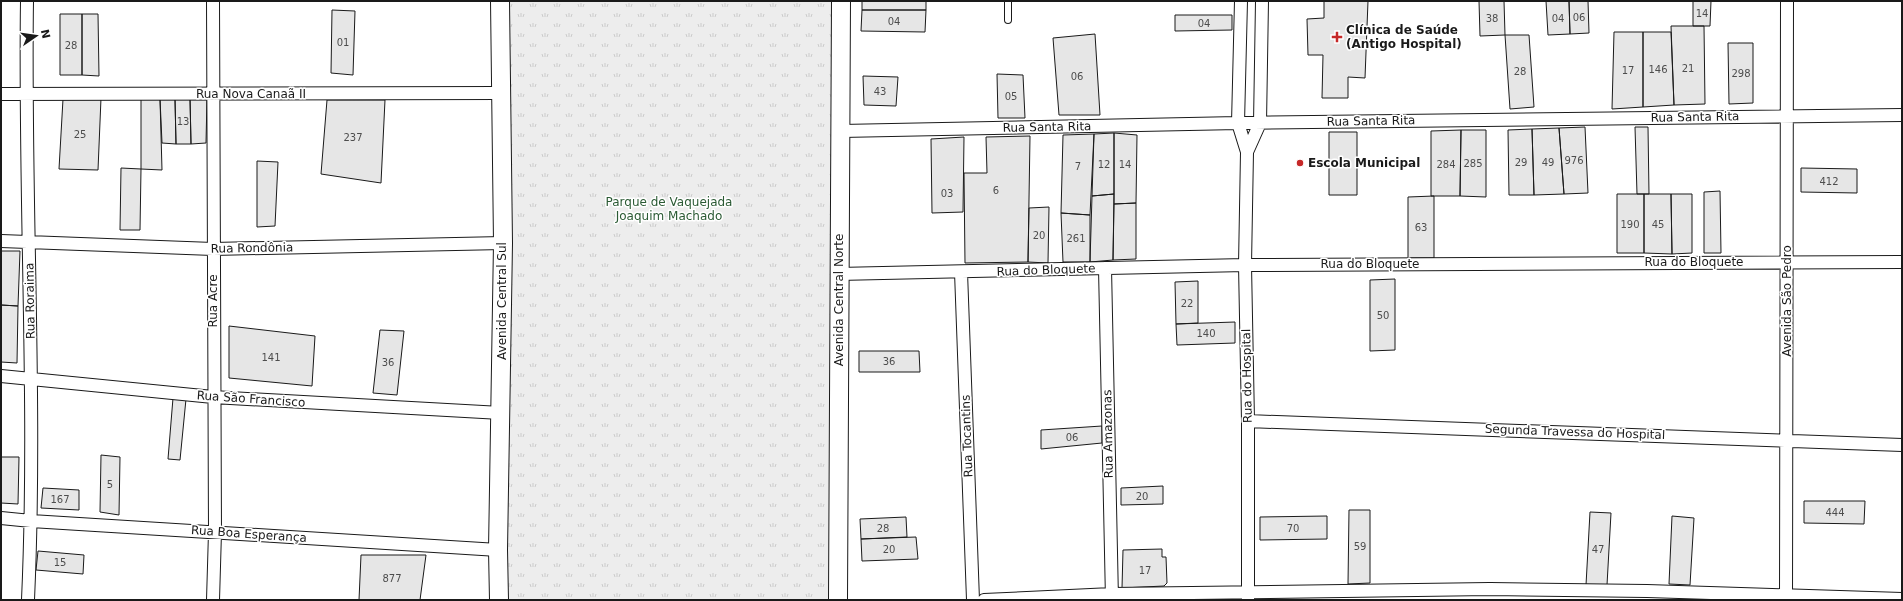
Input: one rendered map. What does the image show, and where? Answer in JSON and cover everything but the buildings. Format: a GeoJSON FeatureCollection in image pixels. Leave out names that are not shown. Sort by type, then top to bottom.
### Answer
{"type":"FeatureCollection","features":[{"type":"Feature","properties":{"kind":"street","name":"Rua Roraima"},"geometry":{"type":"LineString","coordinates":[[27,1],[26,94],[31,379],[31,521],[28,600]]}},
{"type":"Feature","properties":{"kind":"street","name":"Rua Acre"},"geometry":{"type":"LineString","coordinates":[[213,1],[213,397],[215,532],[213,600]]}},
{"type":"Feature","properties":{"kind":"street","name":"Avenida Central Sul"},"geometry":{"type":"LineString","coordinates":[[499,600],[498,550],[503,243],[500,1]]}},
{"type":"Feature","properties":{"kind":"street","name":"Avenida Central Norte"},"geometry":{"type":"LineString","coordinates":[[838,600],[838,274],[841,131],[841,1]]}},
{"type":"Feature","properties":{"kind":"street","name":"Rua do Hospital"},"geometry":{"type":"LineString","coordinates":[[1241,1],[1238,123],[1247,152],[1245,265],[1248,421],[1248,596]]}},
{"type":"Feature","properties":{"kind":"street","name":"Rua do Hospital"},"geometry":{"type":"LineString","coordinates":[[1247,152],[1260,123],[1262,1]]}},
{"type":"Feature","properties":{"kind":"street","name":"Avenida São Pedro"},"geometry":{"type":"LineString","coordinates":[[1786,597],[1787,1]]}},
{"type":"Feature","properties":{"kind":"street","name":"Rua Nova Canaã II"},"geometry":{"type":"LineString","coordinates":[[1,94],[501,93]]}},
{"type":"Feature","properties":{"kind":"street","name":"Rua Santa Rita"},"geometry":{"type":"LineString","coordinates":[[841,131],[1238,123],[1902,115]]}},
{"type":"Feature","properties":{"kind":"street","name":"Rua Rondônia"},"geometry":{"type":"LineString","coordinates":[[1,241],[213,249],[503,243]]}},
{"type":"Feature","properties":{"kind":"street","name":"Rua do Bloquete"},"geometry":{"type":"LineString","coordinates":[[838,274],[1245,265],[1902,262]]}},
{"type":"Feature","properties":{"kind":"street","name":"Rua Amazonas"},"geometry":{"type":"LineString","coordinates":[[1105,268],[1112,597]]}},
{"type":"Feature","properties":{"kind":"street","name":"Rua Tocantins"},"geometry":{"type":"LineString","coordinates":[[961,272],[973,600]]}},
{"type":"Feature","properties":{"kind":"street","name":"Rua São Francisco"},"geometry":{"type":"LineString","coordinates":[[1,376],[213,397],[501,414]]}},
{"type":"Feature","properties":{"kind":"street","name":"Segunda Travessa do Hospital"},"geometry":{"type":"LineString","coordinates":[[1248,421],[1787,439],[1902,445]]}},
{"type":"Feature","properties":{"kind":"street","name":"Rua Boa Esperança"},"geometry":{"type":"LineString","coordinates":[[1,518],[498,550]]}},
{"type":"Feature","properties":{"kind":"street"},"geometry":{"type":"LineString","coordinates":[[984,600],[1112,597],[1403,595],[1647,595],[1902,599]]}},
{"type":"Feature","properties":{"kind":"lane"},"geometry":{"type":"LineString","coordinates":[[1008,1],[1008,20]]}},
{"type":"Feature","properties":{"kind":"green space","name":"Parque de Vaquejada Joaquim Machado"},"geometry":{"type":"Polygon","coordinates":[[[497,1],[840,1],[838,600],[499,600],[497,1]]]}},
{"type":"Feature","properties":{"kind":"place","name":"Clínica de Saúde (Antigo Hospital)"},"geometry":{"type":"Point","coordinates":[1337,37]}},
{"type":"Feature","properties":{"kind":"place","name":"Escola Municipal"},"geometry":{"type":"Point","coordinates":[1300,163]}}]}
